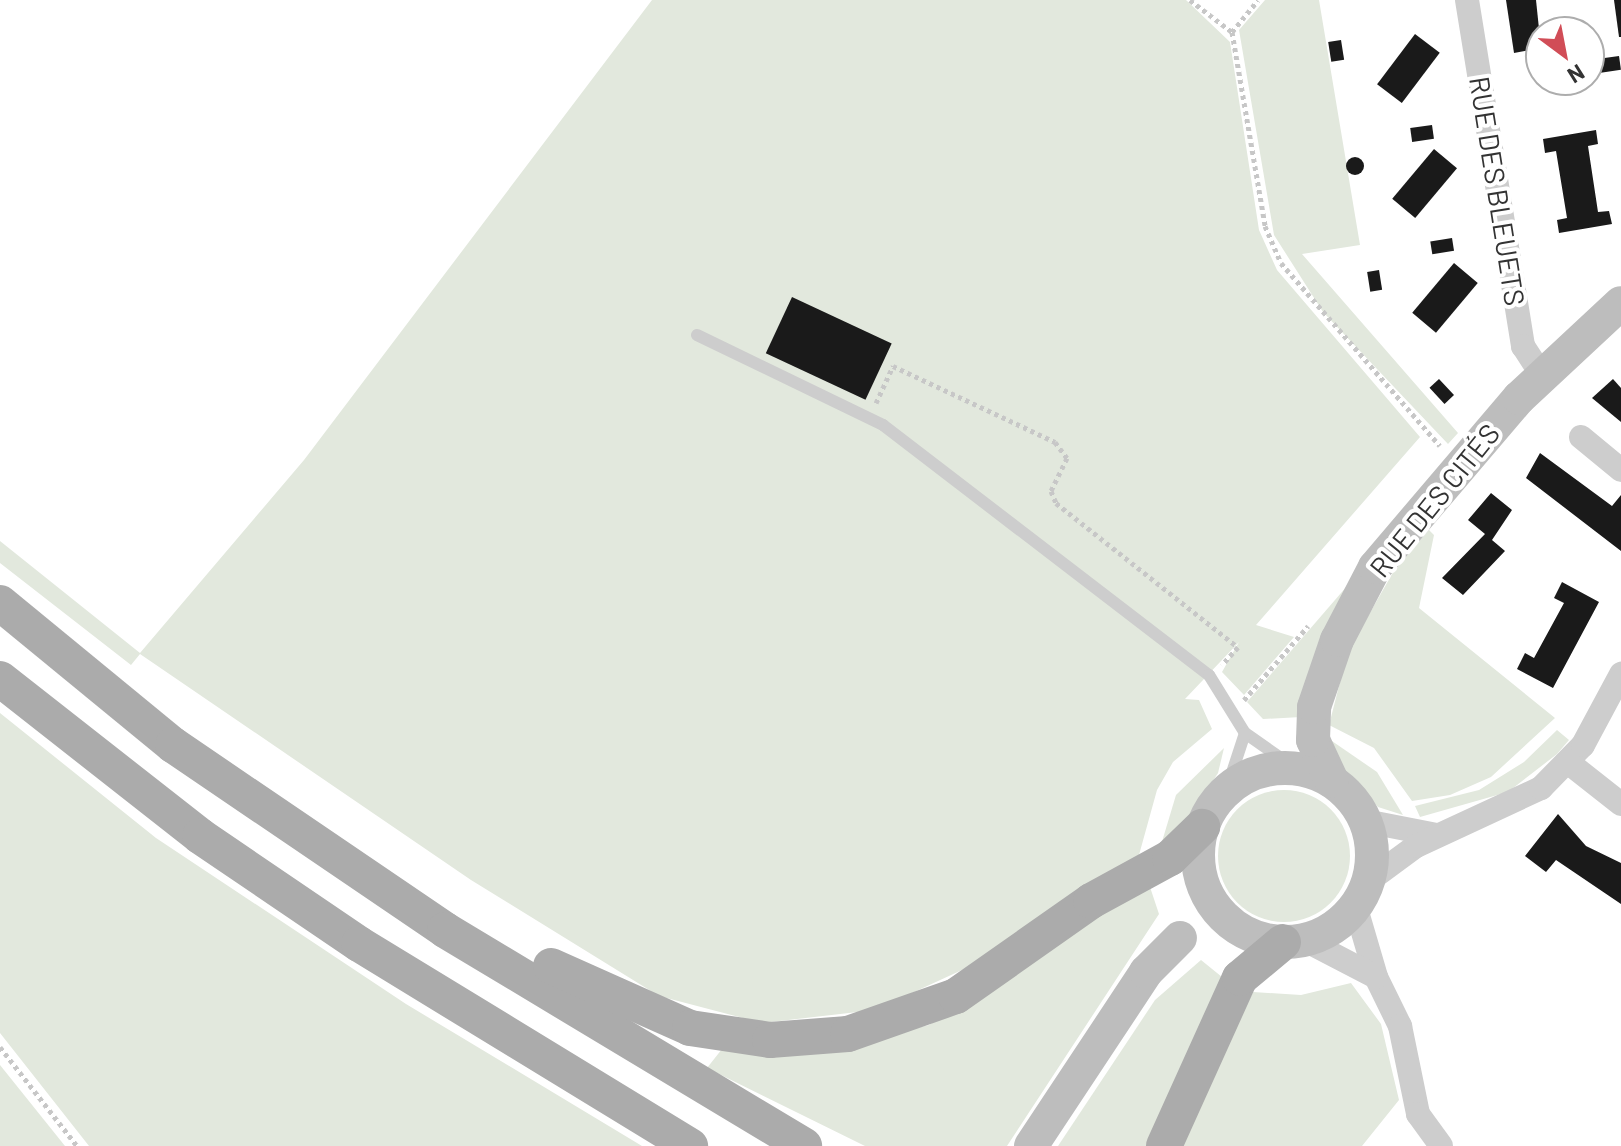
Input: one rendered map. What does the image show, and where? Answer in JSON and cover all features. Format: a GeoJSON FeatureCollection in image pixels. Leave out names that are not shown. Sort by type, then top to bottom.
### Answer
{"type":"FeatureCollection","features":[{"type":"Feature","properties":{"kind":"main road"},"geometry":{"type":"LineString","coordinates":[[0,603],[173,745],[445,930],[804,1146]]}},
{"type":"Feature","properties":{"kind":"main road"},"geometry":{"type":"LineString","coordinates":[[0,679],[200,836],[359,944],[690,1146]]}},
{"type":"Feature","properties":{"kind":"main road"},"geometry":{"type":"LineString","coordinates":[[445,930],[524,951],[595,991],[690,1028],[770,1040],[836,1036],[956,996],[1091,901],[1170,858],[1202,827]]}},
{"type":"Feature","properties":{"kind":"main road"},"geometry":{"type":"LineString","coordinates":[[1164,1146],[1240,978],[1293,940]]}},
{"type":"Feature","properties":{"kind":"street","name":"RUE DES BLEUETS"},"geometry":{"type":"LineString","coordinates":[[1467,0],[1523,346],[1542,375]]}},
{"type":"Feature","properties":{"kind":"street","name":"RUE DES CITÉS"},"geometry":{"type":"LineString","coordinates":[[1365,821],[1332,781],[1312,726],[1326,666],[1375,567],[1459,466],[1542,375],[1621,303]]}},
{"type":"Feature","properties":{"kind":"street"},"geometry":{"type":"LineString","coordinates":[[1581,437],[1621,470]]}},
{"type":"Feature","properties":{"kind":"street"},"geometry":{"type":"LineString","coordinates":[[1293,940],[1333,927],[1361,894],[1437,835],[1519,801],[1569,763],[1621,674]]}},
{"type":"Feature","properties":{"kind":"street"},"geometry":{"type":"LineString","coordinates":[[1569,763],[1621,804]]}},
{"type":"Feature","properties":{"kind":"street"},"geometry":{"type":"LineString","coordinates":[[1180,938],[1178,925],[1202,882],[1202,827],[1226,791],[1258,772],[1295,768],[1332,781]]}},
{"type":"Feature","properties":{"kind":"street"},"geometry":{"type":"LineString","coordinates":[[1437,835],[1365,821],[1361,894],[1376,977],[1400,1026],[1418,1114],[1441,1146]]}},
{"type":"Feature","properties":{"kind":"street"},"geometry":{"type":"LineString","coordinates":[[1202,882],[1241,930]]}},
{"type":"Feature","properties":{"kind":"street"},"geometry":{"type":"LineString","coordinates":[[1031,1146],[1146,972],[1180,938],[1241,930],[1293,940],[1376,977]]}},
{"type":"Feature","properties":{"kind":"lane"},"geometry":{"type":"LineString","coordinates":[[697,335],[869,418],[1209,675],[1245,733],[1295,768]]}},
{"type":"Feature","properties":{"kind":"lane"},"geometry":{"type":"LineString","coordinates":[[1226,791],[1245,733]]}},
{"type":"Feature","properties":{"kind":"path"},"geometry":{"type":"LineString","coordinates":[[1190,0],[1232,32],[1265,226],[1281,263],[1459,466]]}},
{"type":"Feature","properties":{"kind":"path"},"geometry":{"type":"LineString","coordinates":[[1232,32],[1258,0]]}},
{"type":"Feature","properties":{"kind":"path"},"geometry":{"type":"LineString","coordinates":[[869,418],[893,366],[1055,442],[1067,458],[1051,491],[1056,503],[1234,644]]}},
{"type":"Feature","properties":{"kind":"path"},"geometry":{"type":"LineString","coordinates":[[0,1047],[77,1146]]}},
{"type":"Feature","properties":{"kind":"shaded area"},"geometry":{"type":"Polygon","coordinates":[[[652,0],[1186,0],[1230,42],[1259,230],[1277,270],[1420,437],[1256,625],[1294,637],[1244,695],[1222,672],[1239,642],[1185,699],[1199,700],[1212,729],[1173,762],[1157,790],[1139,855],[975,964],[875,1010],[762,1023],[659,996],[471,880],[140,654],[131,665],[0,563],[0,541],[140,653],[304,460],[652,0]]]}},
{"type":"Feature","properties":{"kind":"shaded area"},"geometry":{"type":"Polygon","coordinates":[[[1265,0],[1319,0],[1360,245],[1302,254],[1458,433],[1448,444],[1323,312],[1274,235],[1239,30],[1265,0]]]}},
{"type":"Feature","properties":{"kind":"shaded area"},"geometry":{"type":"Polygon","coordinates":[[[1429,530],[1434,535],[1419,608],[1555,718],[1491,777],[1450,795],[1412,801],[1374,748],[1329,725],[1348,651],[1395,569],[1429,530]]]}},
{"type":"Feature","properties":{"kind":"shaded area"},"geometry":{"type":"Polygon","coordinates":[[[1360,571],[1301,717],[1263,719],[1247,702],[1360,571]]]}},
{"type":"Feature","properties":{"kind":"shaded area"},"geometry":{"type":"Polygon","coordinates":[[[0,713],[156,838],[406,1004],[642,1146],[89,1146],[0,1033],[0,713]]]}},
{"type":"Feature","properties":{"kind":"shaded area"},"geometry":{"type":"Polygon","coordinates":[[[1557,730],[1569,740],[1557,754],[1508,792],[1420,817],[1415,806],[1479,790],[1524,762],[1557,730]]]}},
{"type":"Feature","properties":{"kind":"shaded area"},"geometry":{"type":"Polygon","coordinates":[[[1329,739],[1377,772],[1403,815],[1378,807],[1331,757],[1329,739]]]}},
{"type":"Feature","properties":{"kind":"shaded area"},"geometry":{"type":"Polygon","coordinates":[[[1224,748],[1218,773],[1182,829],[1161,845],[1176,795],[1224,748]]]}},
{"type":"Feature","properties":{"kind":"shaded area"},"geometry":{"type":"Polygon","coordinates":[[[1284,790],[1321,801],[1339,819],[1350,856],[1339,893],[1321,911],[1284,922],[1247,911],[1229,893],[1218,856],[1229,819],[1247,801],[1284,790]]]}},
{"type":"Feature","properties":{"kind":"shaded area"},"geometry":{"type":"Polygon","coordinates":[[[1149,884],[1159,914],[1007,1146],[865,1146],[707,1068],[722,1049],[824,1051],[929,1025],[1149,884]]]}},
{"type":"Feature","properties":{"kind":"shaded area"},"geometry":{"type":"Polygon","coordinates":[[[1201,960],[1222,977],[1154,1146],[1058,1146],[1155,1000],[1201,960]]]}},
{"type":"Feature","properties":{"kind":"shaded area"},"geometry":{"type":"Polygon","coordinates":[[[1351,983],[1381,1024],[1399,1100],[1362,1146],[1179,1146],[1253,992],[1301,995],[1351,983]]]}},
{"type":"Feature","properties":{"kind":"shaded area"},"geometry":{"type":"Polygon","coordinates":[[[0,1065],[65,1146],[0,1146],[0,1065]]]}},
{"type":"Feature","properties":{"kind":"building"},"geometry":{"type":"Polygon","coordinates":[[[1506,0],[1536,0],[1538,16],[1525,16],[1525,51],[1514,53],[1506,0]]]}},
{"type":"Feature","properties":{"kind":"building"},"geometry":{"type":"Polygon","coordinates":[[[1614,0],[1621,0],[1621,37],[1619,37],[1614,0]]]}},
{"type":"Feature","properties":{"kind":"building"},"geometry":{"type":"Polygon","coordinates":[[[1415,34],[1440,53],[1402,103],[1377,84],[1415,34]]]}},
{"type":"Feature","properties":{"kind":"building"},"geometry":{"type":"Polygon","coordinates":[[[1341,40],[1344,60],[1331,62],[1328,42],[1341,40]]]}},
{"type":"Feature","properties":{"kind":"building"},"geometry":{"type":"Polygon","coordinates":[[[1619,56],[1621,70],[1605,72],[1605,58],[1619,56]]]}},
{"type":"Feature","properties":{"kind":"building"},"geometry":{"type":"Polygon","coordinates":[[[1432,125],[1434,139],[1412,142],[1410,128],[1432,125]]]}},
{"type":"Feature","properties":{"kind":"building"},"geometry":{"type":"Polygon","coordinates":[[[1596,130],[1598,144],[1588,146],[1598,212],[1609,211],[1612,224],[1559,233],[1557,220],[1567,218],[1556,151],[1545,153],[1543,139],[1596,130]]]}},
{"type":"Feature","properties":{"kind":"building"},"geometry":{"type":"Polygon","coordinates":[[[1434,149],[1457,168],[1415,218],[1392,199],[1434,149]]]}},
{"type":"Feature","properties":{"kind":"building"},"geometry":{"type":"Polygon","coordinates":[[[1355,157],[1364,166],[1355,175],[1346,166],[1355,157]]]}},
{"type":"Feature","properties":{"kind":"building"},"geometry":{"type":"Polygon","coordinates":[[[1452,238],[1454,251],[1432,254],[1430,241],[1452,238]]]}},
{"type":"Feature","properties":{"kind":"building"},"geometry":{"type":"Polygon","coordinates":[[[1454,263],[1478,283],[1436,333],[1412,313],[1454,263]]]}},
{"type":"Feature","properties":{"kind":"building"},"geometry":{"type":"Polygon","coordinates":[[[1379,270],[1382,290],[1370,292],[1367,272],[1379,270]]]}},
{"type":"Feature","properties":{"kind":"building"},"geometry":{"type":"Polygon","coordinates":[[[792,297],[892,343],[865,400],[766,353],[792,297]]]}},
{"type":"Feature","properties":{"kind":"building"},"geometry":{"type":"Polygon","coordinates":[[[1439,379],[1454,395],[1444,404],[1429,388],[1439,379]]]}},
{"type":"Feature","properties":{"kind":"building"},"geometry":{"type":"Polygon","coordinates":[[[1613,379],[1621,388],[1621,422],[1592,398],[1613,379]]]}},
{"type":"Feature","properties":{"kind":"building"},"geometry":{"type":"Polygon","coordinates":[[[1540,453],[1612,506],[1621,495],[1621,551],[1526,478],[1540,453]]]}},
{"type":"Feature","properties":{"kind":"building"},"geometry":{"type":"Polygon","coordinates":[[[1491,493],[1512,510],[1492,540],[1505,551],[1463,595],[1442,578],[1485,534],[1468,520],[1491,493]]]}},
{"type":"Feature","properties":{"kind":"building"},"geometry":{"type":"Polygon","coordinates":[[[1562,582],[1599,602],[1553,688],[1517,669],[1525,653],[1534,658],[1564,603],[1554,598],[1562,582]]]}},
{"type":"Feature","properties":{"kind":"building"},"geometry":{"type":"Polygon","coordinates":[[[1558,814],[1586,846],[1621,863],[1621,904],[1556,860],[1546,872],[1525,856],[1558,814]]]}}]}
